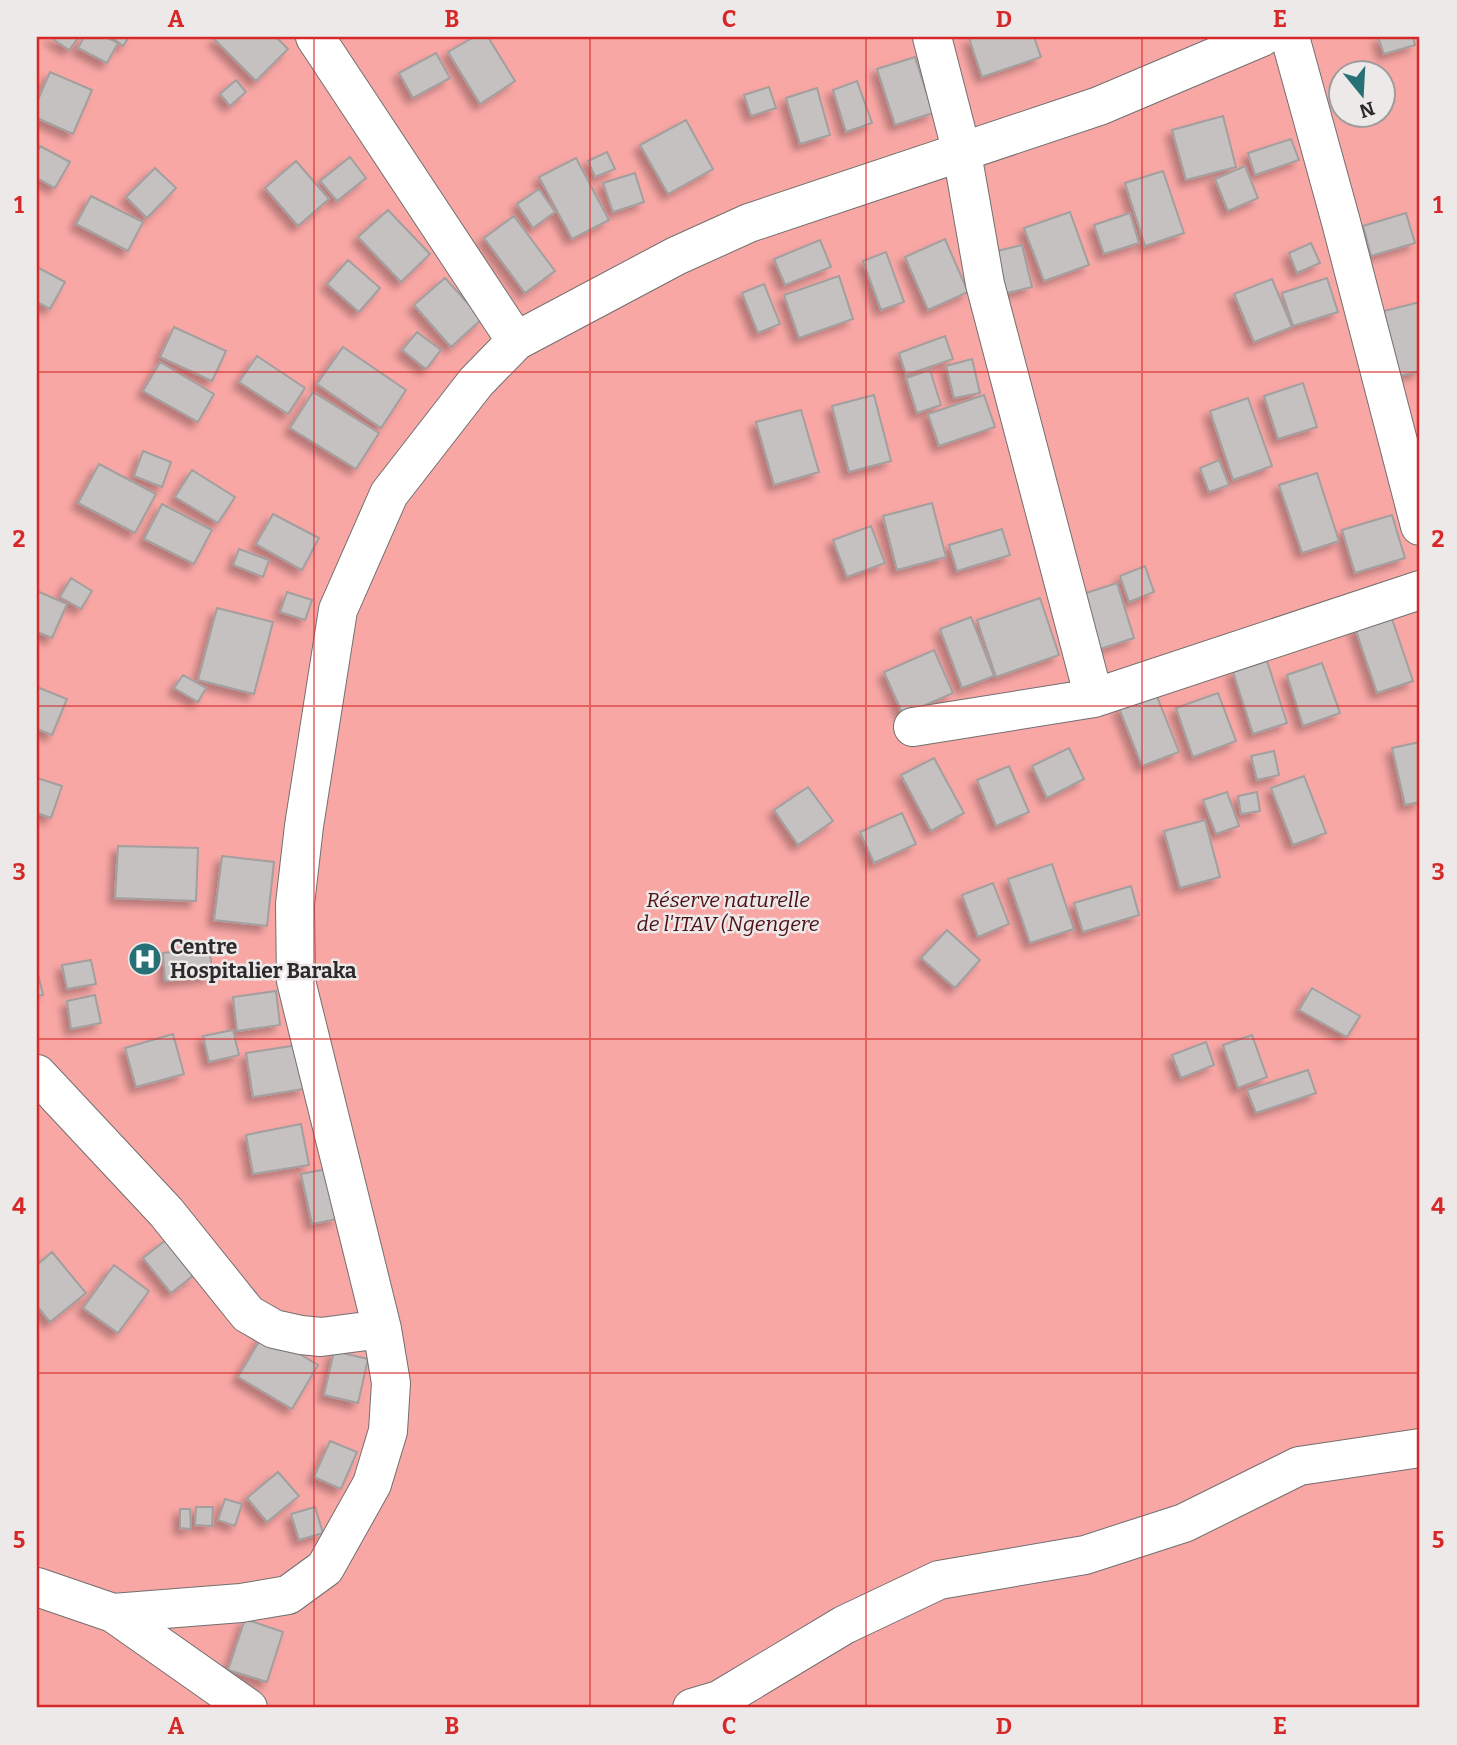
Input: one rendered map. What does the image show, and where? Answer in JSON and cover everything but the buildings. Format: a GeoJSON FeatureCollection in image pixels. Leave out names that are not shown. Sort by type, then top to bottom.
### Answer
{"type":"FeatureCollection","features":[{"type":"Feature","properties":{"kind":"street"},"geometry":{"type":"LineString","coordinates":[[315,37],[516,341]]}},
{"type":"Feature","properties":{"kind":"street"},"geometry":{"type":"LineString","coordinates":[[932,37],[962,153],[985,284],[1094,698]]}},
{"type":"Feature","properties":{"kind":"street"},"geometry":{"type":"LineString","coordinates":[[113,1613],[241,1603],[288,1595],[325,1568],[372,1483],[388,1431],[391,1382],[382,1329],[296,981],[295,904],[304,826],[338,610],[389,494],[476,382],[516,341],[676,256],[749,223],[1099,106],[1262,37]]}},
{"type":"Feature","properties":{"kind":"street"},"geometry":{"type":"LineString","coordinates":[[1290,37],[1420,526]]}},
{"type":"Feature","properties":{"kind":"street"},"geometry":{"type":"LineString","coordinates":[[912,727],[1094,698],[1420,590]]}},
{"type":"Feature","properties":{"kind":"street"},"geometry":{"type":"LineString","coordinates":[[37,1074],[166,1212],[248,1314],[274,1329],[301,1335],[321,1337],[382,1329]]}},
{"type":"Feature","properties":{"kind":"street"},"geometry":{"type":"LineString","coordinates":[[692,1708],[719,1700],[845,1625],[939,1580],[1085,1555],[1184,1522],[1299,1466],[1420,1448]]}},
{"type":"Feature","properties":{"kind":"street"},"geometry":{"type":"LineString","coordinates":[[37,1587],[113,1613],[248,1708]]}},
{"type":"Feature","properties":{"kind":"green space","name":"Réserve naturelle de l'ITAV (Ngengere"},"geometry":{"type":"Polygon","coordinates":[[[37,37],[1420,37],[1420,1708],[37,1708],[37,37]]]}},
{"type":"Feature","properties":{"kind":"place","name":"Centre Hospitalier Baraka"},"geometry":{"type":"Point","coordinates":[145,959]}}]}
